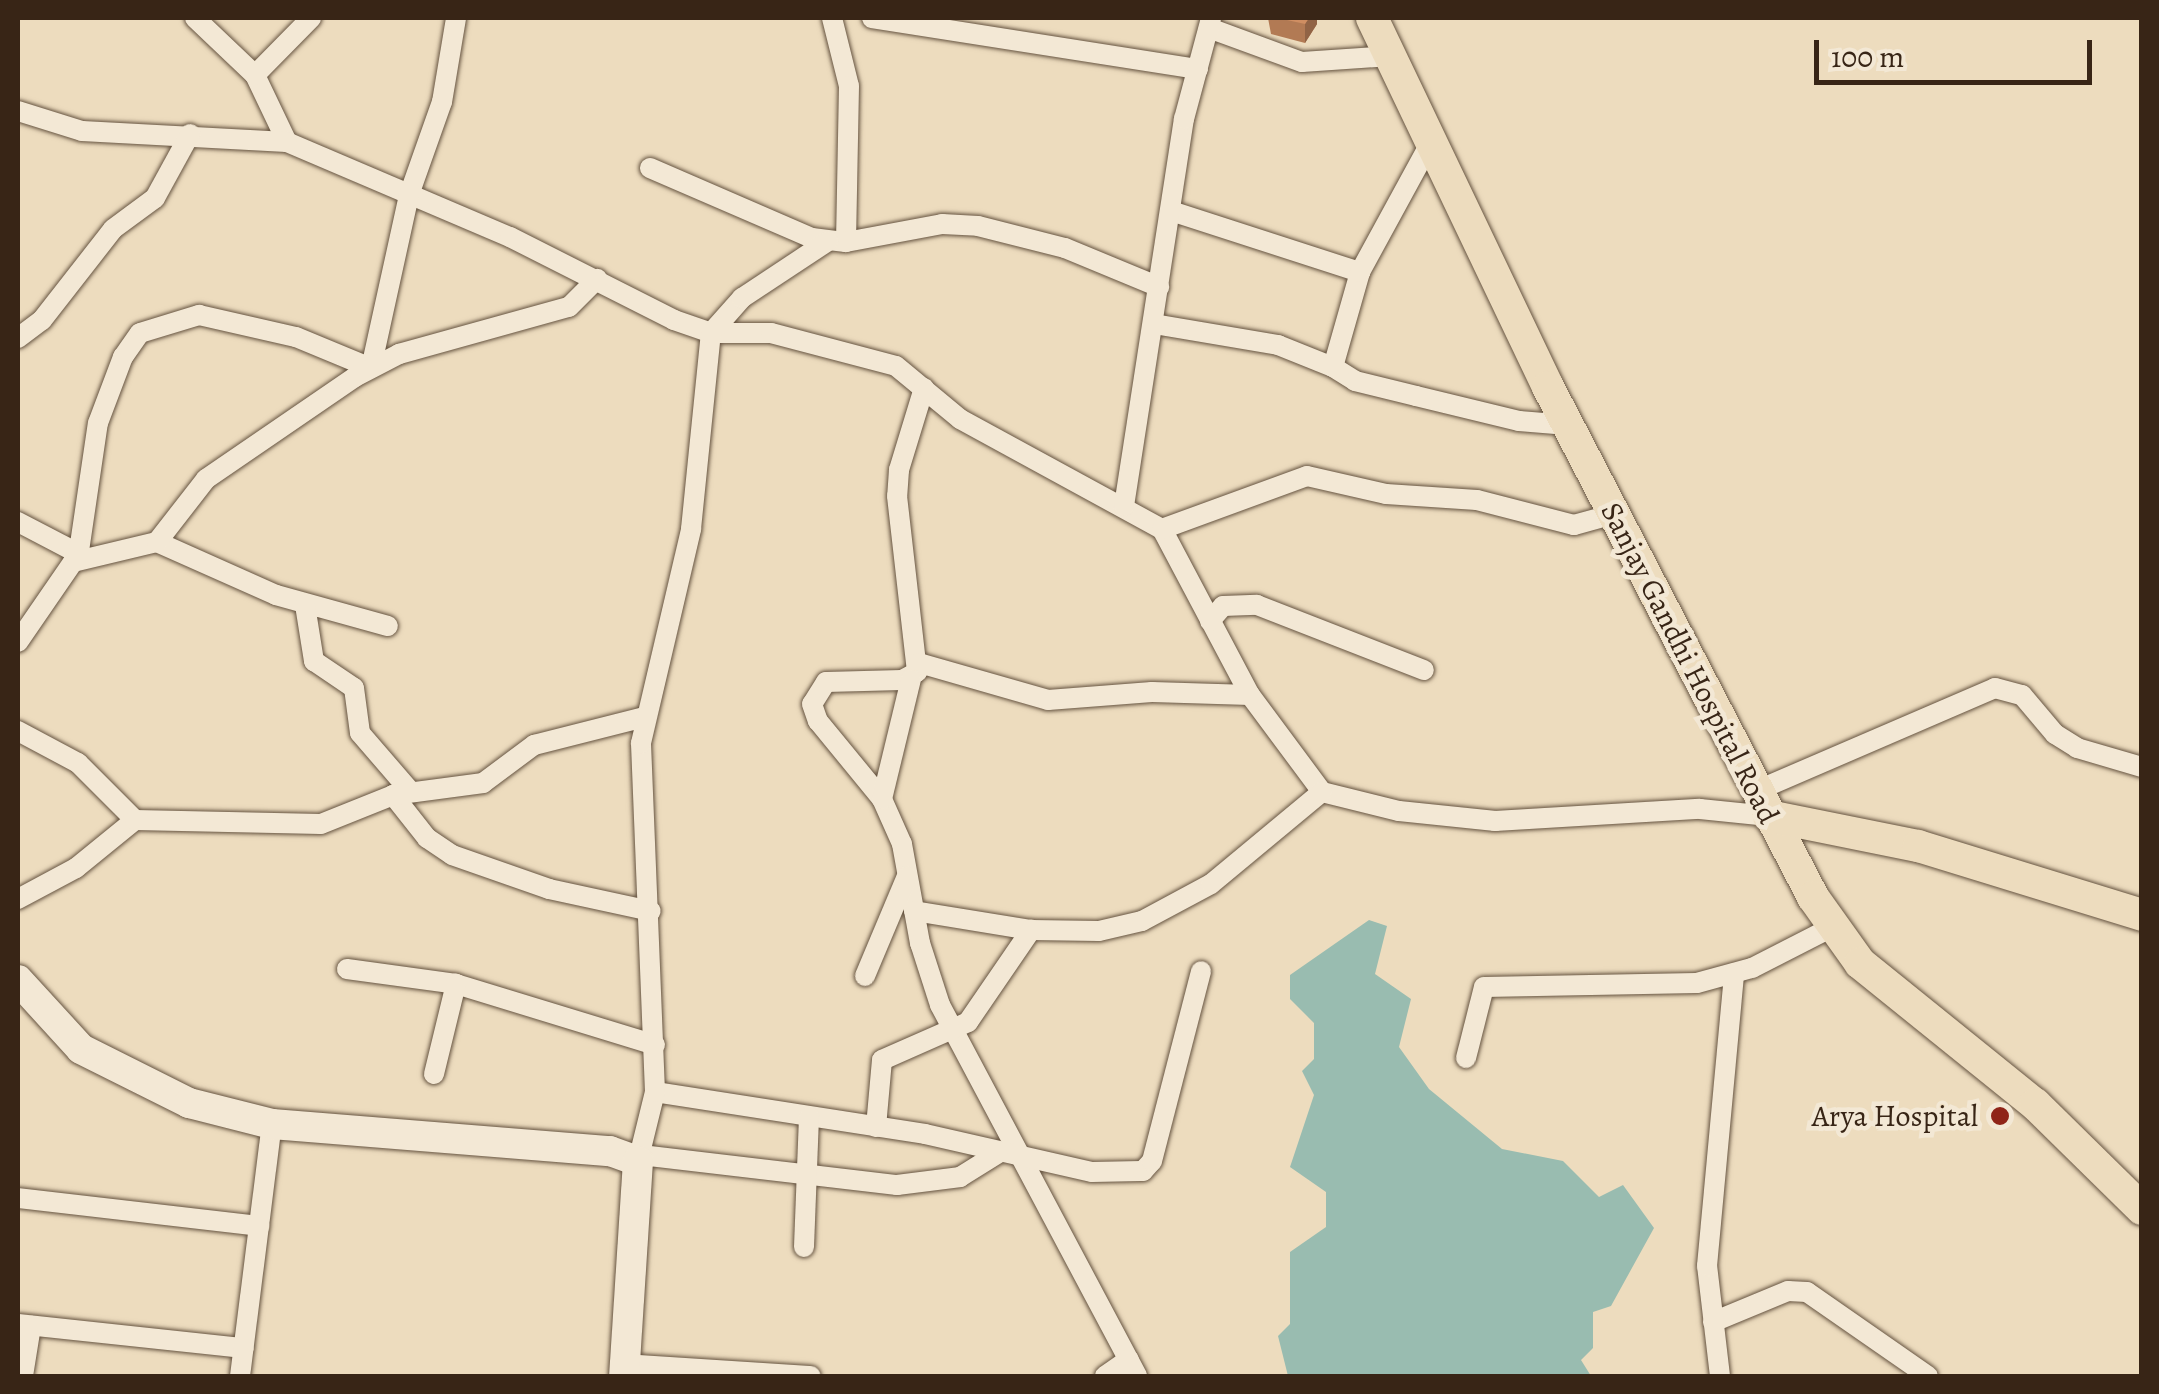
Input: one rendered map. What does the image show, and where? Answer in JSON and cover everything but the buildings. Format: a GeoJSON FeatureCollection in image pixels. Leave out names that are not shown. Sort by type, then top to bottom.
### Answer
{"type":"FeatureCollection","features":[{"type":"Feature","properties":{"kind":"main road","name":"Sanjay Gandhi Hospital Road"},"geometry":{"type":"LineString","coordinates":[[1372,18],[1568,425],[1762,804],[1834,926],[1860,963],[2035,1104],[2142,1209]]}},
{"type":"Feature","properties":{"kind":"main road"},"geometry":{"type":"LineString","coordinates":[[1762,804],[1918,846],[2142,916]]}},
{"type":"Feature","properties":{"kind":"main road"},"geometry":{"type":"LineString","coordinates":[[18,980],[58,1031],[112,1067],[190,1103],[272,1124],[610,1151],[640,1158],[625,1370]]}},
{"type":"Feature","properties":{"kind":"street"},"geometry":{"type":"LineString","coordinates":[[195,18],[256,76],[288,142]]}},
{"type":"Feature","properties":{"kind":"street"},"geometry":{"type":"LineString","coordinates":[[256,76],[312,18]]}},
{"type":"Feature","properties":{"kind":"street"},"geometry":{"type":"LineString","coordinates":[[371,368],[408,194],[442,102],[456,18]]}},
{"type":"Feature","properties":{"kind":"street"},"geometry":{"type":"LineString","coordinates":[[832,18],[849,86],[837,241]]}},
{"type":"Feature","properties":{"kind":"street"},"geometry":{"type":"LineString","coordinates":[[872,18],[1198,68]]}},
{"type":"Feature","properties":{"kind":"street"},"geometry":{"type":"LineString","coordinates":[[1124,506],[1171,211],[1210,22],[1302,62],[1391,56]]}},
{"type":"Feature","properties":{"kind":"street"},"geometry":{"type":"LineString","coordinates":[[18,111],[82,131],[288,142],[711,333],[745,328],[883,360],[960,419],[1162,528],[1250,695],[1322,792],[1399,811],[1496,821],[1762,804],[1995,688],[2022,694],[2055,734],[2077,748],[2142,767]]}},
{"type":"Feature","properties":{"kind":"street"},"geometry":{"type":"LineString","coordinates":[[18,338],[42,320],[113,229],[155,198],[190,134]]}},
{"type":"Feature","properties":{"kind":"street"},"geometry":{"type":"LineString","coordinates":[[1332,368],[1360,272],[1431,142]]}},
{"type":"Feature","properties":{"kind":"street"},"geometry":{"type":"LineString","coordinates":[[650,168],[837,241]]}},
{"type":"Feature","properties":{"kind":"street"},"geometry":{"type":"LineString","coordinates":[[1171,211],[1360,272]]}},
{"type":"Feature","properties":{"kind":"street"},"geometry":{"type":"LineString","coordinates":[[997,1154],[976,1172],[916,1184],[640,1158],[655,1092],[652,911],[641,769],[645,716],[692,528],[711,333],[742,298],[837,241],[942,224],[978,226],[1065,248],[1160,287]]}},
{"type":"Feature","properties":{"kind":"street"},"geometry":{"type":"LineString","coordinates":[[157,542],[206,479],[371,368],[462,335],[547,316],[569,307],[597,279]]}},
{"type":"Feature","properties":{"kind":"street"},"geometry":{"type":"LineString","coordinates":[[82,554],[98,423],[123,357],[140,332],[199,315],[296,336],[371,368]]}},
{"type":"Feature","properties":{"kind":"street"},"geometry":{"type":"LineString","coordinates":[[1154,324],[1278,344],[1355,381],[1568,425]]}},
{"type":"Feature","properties":{"kind":"street"},"geometry":{"type":"LineString","coordinates":[[882,799],[914,671],[897,496],[899,470],[924,388]]}},
{"type":"Feature","properties":{"kind":"street"},"geometry":{"type":"LineString","coordinates":[[1162,528],[1307,476],[1386,494],[1477,500],[1574,524],[1614,514]]}},
{"type":"Feature","properties":{"kind":"street"},"geometry":{"type":"LineString","coordinates":[[18,522],[82,554]]}},
{"type":"Feature","properties":{"kind":"street"},"geometry":{"type":"LineString","coordinates":[[18,642],[63,571],[82,554],[157,542],[305,605],[388,626]]}},
{"type":"Feature","properties":{"kind":"street"},"geometry":{"type":"LineString","coordinates":[[305,605],[314,661],[354,688],[360,733],[402,794],[426,838],[452,855],[549,889],[652,911]]}},
{"type":"Feature","properties":{"kind":"street"},"geometry":{"type":"LineString","coordinates":[[1210,620],[1224,606],[1257,605],[1424,670]]}},
{"type":"Feature","properties":{"kind":"street"},"geometry":{"type":"LineString","coordinates":[[1105,1376],[1133,1368],[1049,1220],[1022,1159],[954,1033],[927,970],[908,874],[882,799],[818,721],[812,704],[816,690],[840,678],[914,671],[1048,700],[1250,695]]}},
{"type":"Feature","properties":{"kind":"street"},"geometry":{"type":"LineString","coordinates":[[18,900],[76,868],[136,820],[321,824],[402,794],[483,782],[534,745],[645,716]]}},
{"type":"Feature","properties":{"kind":"street"},"geometry":{"type":"LineString","coordinates":[[18,731],[78,763],[136,820]]}},
{"type":"Feature","properties":{"kind":"street"},"geometry":{"type":"LineString","coordinates":[[914,911],[1031,930],[1114,928],[1169,910],[1298,818],[1322,792]]}},
{"type":"Feature","properties":{"kind":"street"},"geometry":{"type":"LineString","coordinates":[[865,976],[908,874]]}},
{"type":"Feature","properties":{"kind":"street"},"geometry":{"type":"LineString","coordinates":[[1466,1058],[1484,986],[1697,982],[1734,973],[1834,926]]}},
{"type":"Feature","properties":{"kind":"street"},"geometry":{"type":"LineString","coordinates":[[876,1127],[882,1060],[954,1033],[981,1008],[1031,930]]}},
{"type":"Feature","properties":{"kind":"street"},"geometry":{"type":"LineString","coordinates":[[347,969],[456,984],[655,1045]]}},
{"type":"Feature","properties":{"kind":"street"},"geometry":{"type":"LineString","coordinates":[[655,1092],[876,1127],[1022,1159],[1124,1175],[1143,1171],[1152,1161],[1200,972]]}},
{"type":"Feature","properties":{"kind":"street"},"geometry":{"type":"LineString","coordinates":[[1720,1376],[1707,1266],[1734,973]]}},
{"type":"Feature","properties":{"kind":"street"},"geometry":{"type":"LineString","coordinates":[[434,1074],[456,984]]}},
{"type":"Feature","properties":{"kind":"street"},"geometry":{"type":"LineString","coordinates":[[804,1248],[809,1117]]}},
{"type":"Feature","properties":{"kind":"street"},"geometry":{"type":"LineString","coordinates":[[240,1376],[272,1124]]}},
{"type":"Feature","properties":{"kind":"street"},"geometry":{"type":"LineString","coordinates":[[18,1198],[259,1226]]}},
{"type":"Feature","properties":{"kind":"street"},"geometry":{"type":"LineString","coordinates":[[1714,1322],[1788,1291],[1807,1292],[1928,1376]]}},
{"type":"Feature","properties":{"kind":"street"},"geometry":{"type":"LineString","coordinates":[[23,1376],[24,1325],[244,1348]]}},
{"type":"Feature","properties":{"kind":"street"},"geometry":{"type":"LineString","coordinates":[[625,1370],[811,1376]]}},
{"type":"Feature","properties":{"kind":"water"},"geometry":{"type":"Polygon","coordinates":[[[1369,920],[1387,926],[1375,974],[1411,999],[1399,1047],[1429,1089],[1502,1149],[1563,1161],[1599,1197],[1623,1185],[1654,1228],[1611,1306],[1593,1312],[1593,1348],[1581,1360],[1591,1376],[1288,1376],[1278,1336],[1290,1324],[1290,1252],[1326,1227],[1326,1192],[1290,1167],[1314,1095],[1302,1071],[1314,1059],[1314,1023],[1290,999],[1290,975],[1369,920]]]}},
{"type":"Feature","properties":{"kind":"place","name":"Arya Hospital"},"geometry":{"type":"Point","coordinates":[2000,1116]}}]}
